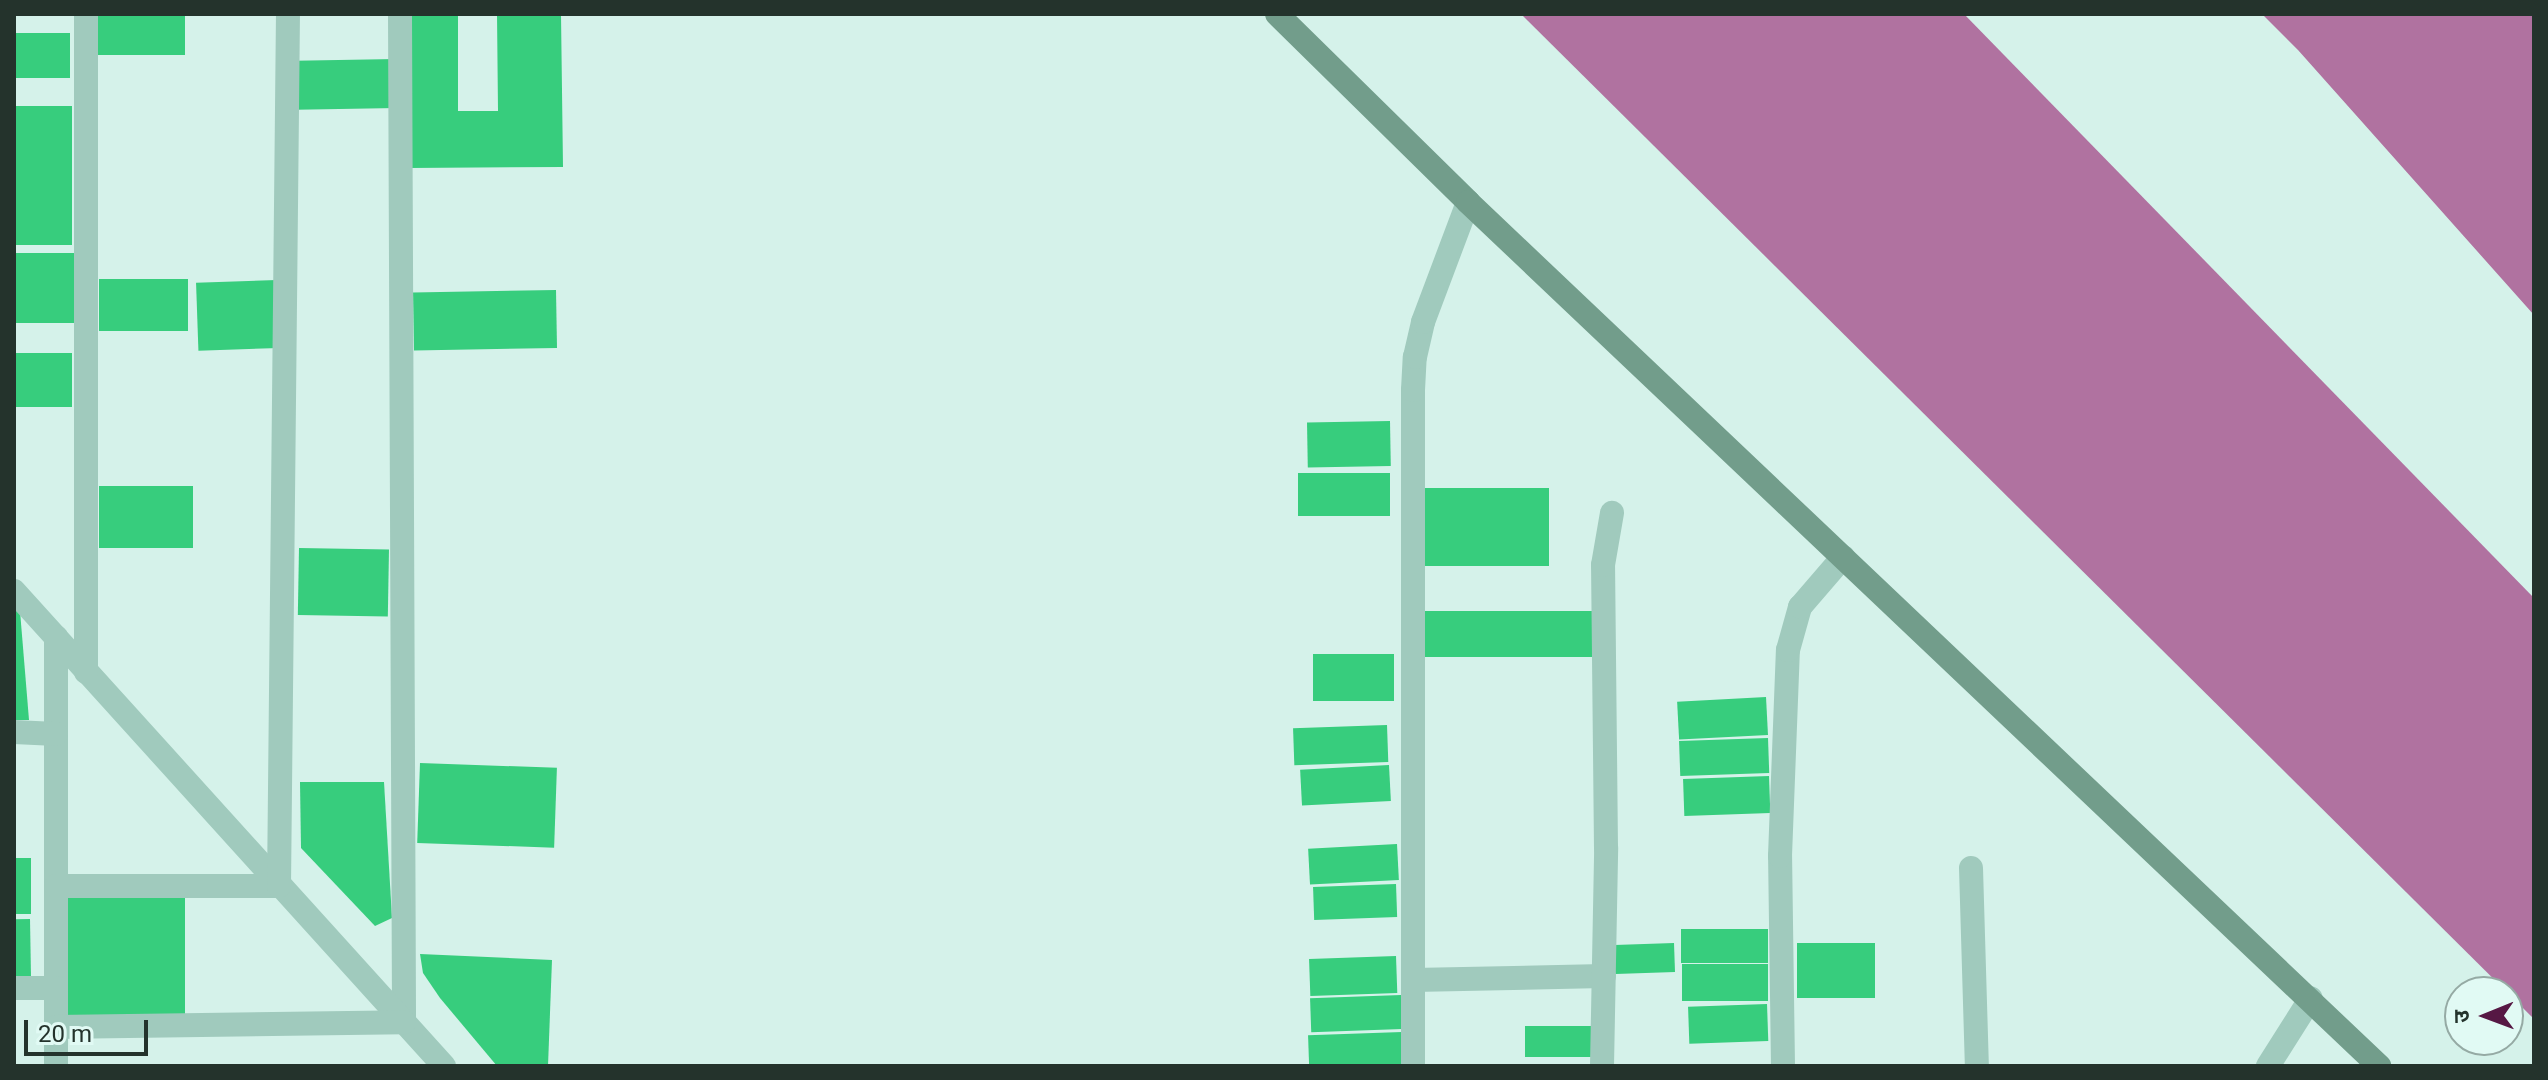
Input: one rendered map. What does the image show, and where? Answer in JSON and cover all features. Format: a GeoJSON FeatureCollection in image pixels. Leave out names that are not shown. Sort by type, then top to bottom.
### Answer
{"type":"FeatureCollection","features":[{"type":"Feature","properties":{"kind":"street"},"geometry":{"type":"LineString","coordinates":[[86,14],[86,672]]}},
{"type":"Feature","properties":{"kind":"street"},"geometry":{"type":"LineString","coordinates":[[279,886],[288,14]]}},
{"type":"Feature","properties":{"kind":"street"},"geometry":{"type":"LineString","coordinates":[[400,14],[404,1022]]}},
{"type":"Feature","properties":{"kind":"street"},"geometry":{"type":"LineString","coordinates":[[1277,14],[1468,202],[2311,998],[2379,1066]]}},
{"type":"Feature","properties":{"kind":"street"},"geometry":{"type":"LineString","coordinates":[[1413,1066],[1415,357],[1423,322],[1468,202]]}},
{"type":"Feature","properties":{"kind":"street"},"geometry":{"type":"LineString","coordinates":[[1602,1066],[1603,565],[1612,513]]}},
{"type":"Feature","properties":{"kind":"street"},"geometry":{"type":"LineString","coordinates":[[1783,1066],[1780,856],[1788,650],[1800,607],[1843,557]]}},
{"type":"Feature","properties":{"kind":"street"},"geometry":{"type":"LineString","coordinates":[[14,591],[444,1066]]}},
{"type":"Feature","properties":{"kind":"street"},"geometry":{"type":"LineString","coordinates":[[56,637],[56,1066]]}},
{"type":"Feature","properties":{"kind":"street"},"geometry":{"type":"LineString","coordinates":[[14,732],[56,734]]}},
{"type":"Feature","properties":{"kind":"street"},"geometry":{"type":"LineString","coordinates":[[1971,868],[1977,1066]]}},
{"type":"Feature","properties":{"kind":"street"},"geometry":{"type":"LineString","coordinates":[[56,886],[279,886]]}},
{"type":"Feature","properties":{"kind":"street"},"geometry":{"type":"LineString","coordinates":[[1413,980],[1604,976]]}},
{"type":"Feature","properties":{"kind":"street"},"geometry":{"type":"LineString","coordinates":[[14,988],[56,988]]}},
{"type":"Feature","properties":{"kind":"street"},"geometry":{"type":"LineString","coordinates":[[2268,1066],[2311,998]]}},
{"type":"Feature","properties":{"kind":"street"},"geometry":{"type":"LineString","coordinates":[[56,1027],[404,1022]]}},
{"type":"Feature","properties":{"kind":"shaded area"},"geometry":{"type":"Polygon","coordinates":[[[1521,14],[1964,14],[2534,598],[2534,1019],[2524,1009],[2524,976],[2491,976],[1521,14]]]}},
{"type":"Feature","properties":{"kind":"shaded area"},"geometry":{"type":"Polygon","coordinates":[[[2262,14],[2534,14],[2534,315],[2298,50],[2262,14]]]}},
{"type":"Feature","properties":{"kind":"building"},"geometry":{"type":"Polygon","coordinates":[[[92,14],[185,14],[185,55],[92,55],[92,14]]]}},
{"type":"Feature","properties":{"kind":"building"},"geometry":{"type":"Polygon","coordinates":[[[407,14],[458,14],[458,111],[498,111],[497,14],[561,14],[563,167],[408,168],[407,14]]]}},
{"type":"Feature","properties":{"kind":"building"},"geometry":{"type":"Polygon","coordinates":[[[14,33],[70,33],[70,78],[14,78],[14,33]]]}},
{"type":"Feature","properties":{"kind":"building"},"geometry":{"type":"Polygon","coordinates":[[[396,59],[397,108],[296,110],[295,61],[396,59]]]}},
{"type":"Feature","properties":{"kind":"building"},"geometry":{"type":"Polygon","coordinates":[[[14,106],[72,106],[72,245],[14,245],[14,106]]]}},
{"type":"Feature","properties":{"kind":"building"},"geometry":{"type":"Polygon","coordinates":[[[14,253],[78,253],[78,323],[14,323],[14,253]]]}},
{"type":"Feature","properties":{"kind":"building"},"geometry":{"type":"Polygon","coordinates":[[[99,279],[188,279],[188,331],[99,331],[99,279]]]}},
{"type":"Feature","properties":{"kind":"building"},"geometry":{"type":"Polygon","coordinates":[[[277,280],[279,348],[198,351],[196,283],[277,280]]]}},
{"type":"Feature","properties":{"kind":"building"},"geometry":{"type":"Polygon","coordinates":[[[556,290],[557,348],[414,350],[413,292],[556,290]]]}},
{"type":"Feature","properties":{"kind":"building"},"geometry":{"type":"Polygon","coordinates":[[[14,353],[72,353],[72,407],[14,407],[14,353]]]}},
{"type":"Feature","properties":{"kind":"building"},"geometry":{"type":"Polygon","coordinates":[[[1390,421],[1391,466],[1308,467],[1307,422],[1390,421]]]}},
{"type":"Feature","properties":{"kind":"building"},"geometry":{"type":"Polygon","coordinates":[[[1298,473],[1390,473],[1390,516],[1298,516],[1298,473]]]}},
{"type":"Feature","properties":{"kind":"building"},"geometry":{"type":"Polygon","coordinates":[[[99,486],[193,486],[193,548],[99,548],[99,486]]]}},
{"type":"Feature","properties":{"kind":"building"},"geometry":{"type":"Polygon","coordinates":[[[1425,488],[1549,488],[1549,566],[1425,566],[1425,488]]]}},
{"type":"Feature","properties":{"kind":"building"},"geometry":{"type":"Polygon","coordinates":[[[299,548],[389,550],[388,617],[298,615],[299,548]]]}},
{"type":"Feature","properties":{"kind":"building"},"geometry":{"type":"Polygon","coordinates":[[[14,604],[20,611],[29,720],[14,720],[14,604]]]}},
{"type":"Feature","properties":{"kind":"building"},"geometry":{"type":"Polygon","coordinates":[[[1422,611],[1592,611],[1592,657],[1422,657],[1422,611]]]}},
{"type":"Feature","properties":{"kind":"building"},"geometry":{"type":"Polygon","coordinates":[[[1313,654],[1394,654],[1394,701],[1313,701],[1313,654]]]}},
{"type":"Feature","properties":{"kind":"building"},"geometry":{"type":"Polygon","coordinates":[[[1766,697],[1768,735],[1679,740],[1677,702],[1766,697]]]}},
{"type":"Feature","properties":{"kind":"building"},"geometry":{"type":"Polygon","coordinates":[[[1387,725],[1388,762],[1294,765],[1293,728],[1387,725]]]}},
{"type":"Feature","properties":{"kind":"building"},"geometry":{"type":"Polygon","coordinates":[[[1768,738],[1769,773],[1680,776],[1679,741],[1768,738]]]}},
{"type":"Feature","properties":{"kind":"building"},"geometry":{"type":"Polygon","coordinates":[[[420,763],[557,768],[554,848],[417,843],[420,763]]]}},
{"type":"Feature","properties":{"kind":"building"},"geometry":{"type":"Polygon","coordinates":[[[1389,765],[1391,801],[1302,806],[1300,770],[1389,765]]]}},
{"type":"Feature","properties":{"kind":"building"},"geometry":{"type":"Polygon","coordinates":[[[1769,776],[1770,813],[1684,816],[1683,779],[1769,776]]]}},
{"type":"Feature","properties":{"kind":"building"},"geometry":{"type":"Polygon","coordinates":[[[300,782],[384,782],[392,918],[375,926],[301,848],[300,782]]]}},
{"type":"Feature","properties":{"kind":"building"},"geometry":{"type":"Polygon","coordinates":[[[1397,844],[1399,880],[1310,885],[1308,849],[1397,844]]]}},
{"type":"Feature","properties":{"kind":"building"},"geometry":{"type":"Polygon","coordinates":[[[14,858],[31,858],[31,914],[14,914],[14,858]]]}},
{"type":"Feature","properties":{"kind":"building"},"geometry":{"type":"Polygon","coordinates":[[[1396,884],[1397,917],[1314,920],[1313,887],[1396,884]]]}},
{"type":"Feature","properties":{"kind":"building"},"geometry":{"type":"Polygon","coordinates":[[[62,894],[185,894],[185,1016],[62,1016],[62,894]]]}},
{"type":"Feature","properties":{"kind":"building"},"geometry":{"type":"Polygon","coordinates":[[[14,919],[30,919],[31,978],[15,978],[14,919]]]}},
{"type":"Feature","properties":{"kind":"building"},"geometry":{"type":"Polygon","coordinates":[[[1681,929],[1768,929],[1768,963],[1681,963],[1681,929]]]}},
{"type":"Feature","properties":{"kind":"building"},"geometry":{"type":"Polygon","coordinates":[[[1674,943],[1675,972],[1608,974],[1607,945],[1674,943]]]}},
{"type":"Feature","properties":{"kind":"building"},"geometry":{"type":"Polygon","coordinates":[[[1797,943],[1875,943],[1875,998],[1797,998],[1797,943]]]}},
{"type":"Feature","properties":{"kind":"building"},"geometry":{"type":"Polygon","coordinates":[[[420,954],[552,960],[548,1066],[497,1066],[440,998],[423,973],[420,954]]]}},
{"type":"Feature","properties":{"kind":"building"},"geometry":{"type":"Polygon","coordinates":[[[1396,956],[1397,993],[1310,996],[1309,959],[1396,956]]]}},
{"type":"Feature","properties":{"kind":"building"},"geometry":{"type":"Polygon","coordinates":[[[1682,964],[1768,964],[1768,1001],[1682,1001],[1682,964]]]}},
{"type":"Feature","properties":{"kind":"building"},"geometry":{"type":"Polygon","coordinates":[[[1401,995],[1402,1029],[1311,1032],[1310,998],[1401,995]]]}},
{"type":"Feature","properties":{"kind":"building"},"geometry":{"type":"Polygon","coordinates":[[[1767,1004],[1768,1041],[1689,1044],[1688,1007],[1767,1004]]]}},
{"type":"Feature","properties":{"kind":"building"},"geometry":{"type":"Polygon","coordinates":[[[1525,1026],[1595,1026],[1595,1057],[1525,1057],[1525,1026]]]}},
{"type":"Feature","properties":{"kind":"building"},"geometry":{"type":"Polygon","coordinates":[[[1402,1032],[1403,1066],[1309,1066],[1308,1035],[1402,1032]]]}}]}
